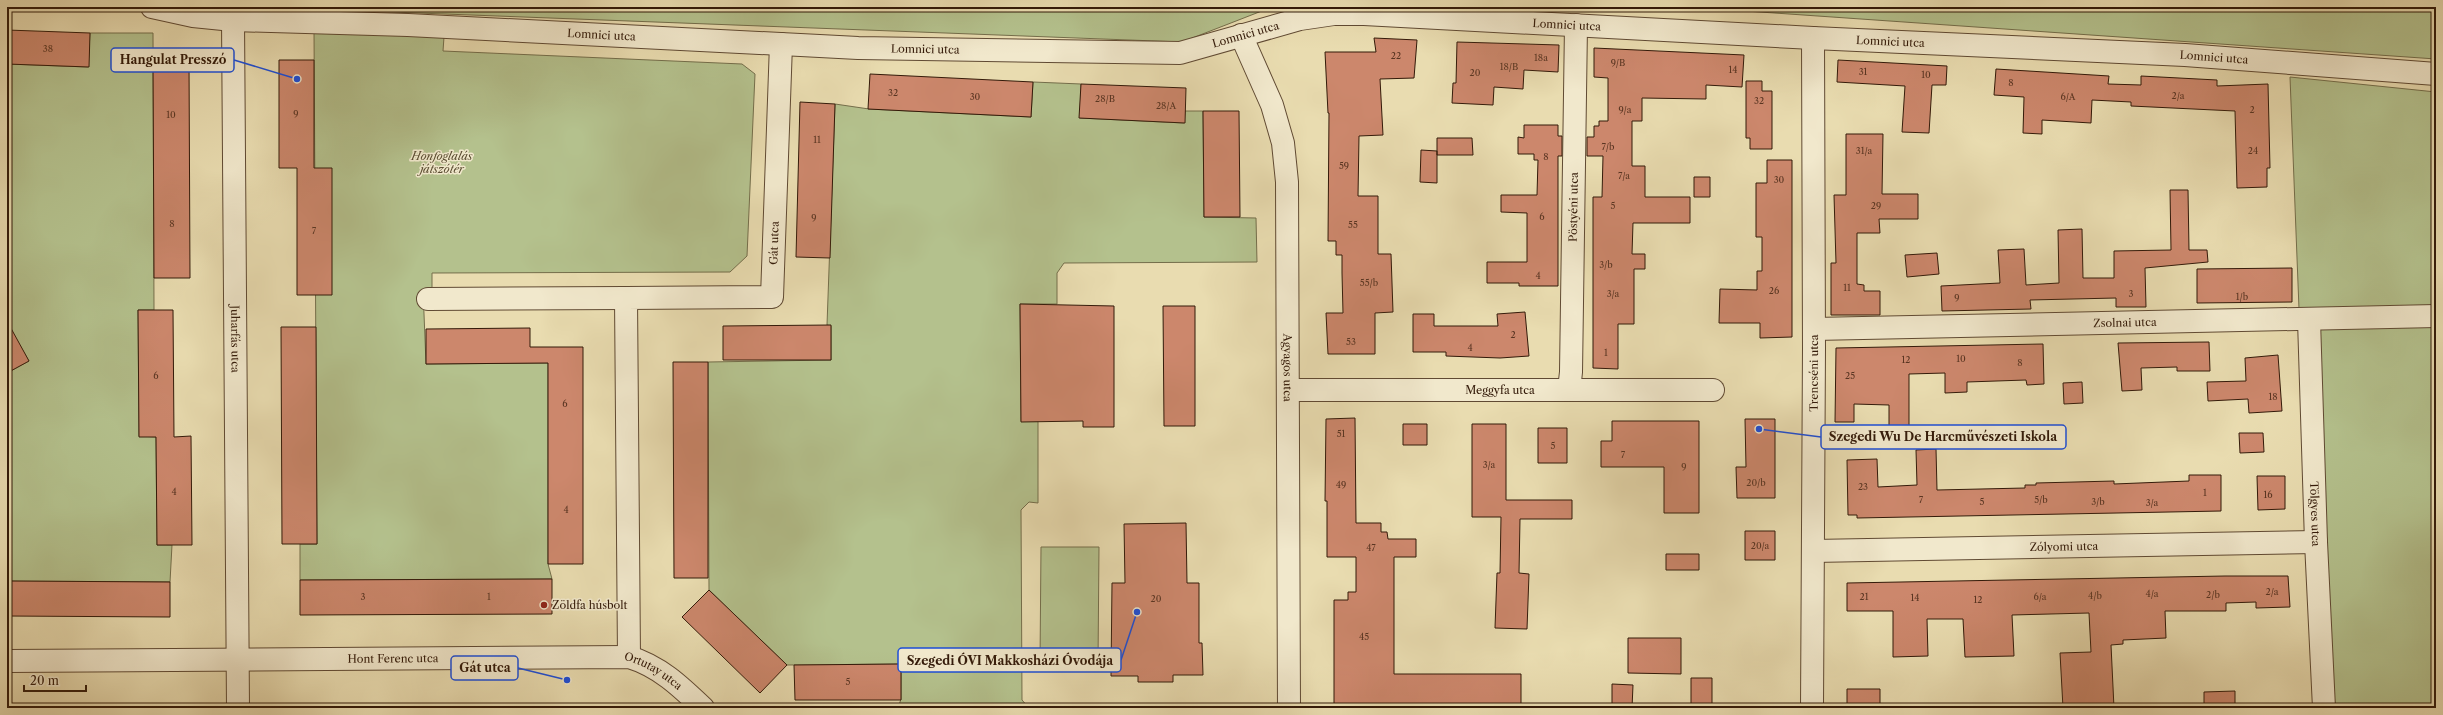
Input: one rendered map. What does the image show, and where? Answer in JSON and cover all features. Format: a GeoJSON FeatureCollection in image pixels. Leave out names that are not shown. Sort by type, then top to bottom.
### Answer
{"type":"FeatureCollection","features":[{"type":"Feature","properties":{"kind":"street","name":"Lomnici utca"},"geometry":{"type":"LineString","coordinates":[[152,7],[193,16],[233,20],[416,26],[781,44],[978,51],[1180,54],[1300,19],[1334,14],[1364,14],[1813,38],[2185,55],[2436,74]]}},
{"type":"Feature","properties":{"kind":"street","name":"Juharfás utca"},"geometry":{"type":"LineString","coordinates":[[233,20],[238,658]]}},
{"type":"Feature","properties":{"kind":"street","name":"Pöstyéni utca"},"geometry":{"type":"LineString","coordinates":[[1568,390],[1571,372],[1576,25]]}},
{"type":"Feature","properties":{"kind":"street","name":"Agyagos utca"},"geometry":{"type":"LineString","coordinates":[[1241,35],[1272,105],[1283,143],[1287,182],[1288,708]]}},
{"type":"Feature","properties":{"kind":"street","name":"Trencséni utca"},"geometry":{"type":"LineString","coordinates":[[1812,708],[1814,328],[1813,38]]}},
{"type":"Feature","properties":{"kind":"street","name":"Gát utca"},"geometry":{"type":"LineString","coordinates":[[428,298],[772,297],[781,44]]}},
{"type":"Feature","properties":{"kind":"street"},"geometry":{"type":"LineString","coordinates":[[626,298],[629,657]]}},
{"type":"Feature","properties":{"kind":"street","name":"Zsolnai utca"},"geometry":{"type":"LineString","coordinates":[[1814,328],[2309,320],[2436,316]]}},
{"type":"Feature","properties":{"kind":"street","name":"Tölgyes utca"},"geometry":{"type":"LineString","coordinates":[[2309,320],[2316,542],[2324,708]]}},
{"type":"Feature","properties":{"kind":"street","name":"Meggyfa utca"},"geometry":{"type":"LineString","coordinates":[[1288,390],[1713,390]]}},
{"type":"Feature","properties":{"kind":"street","name":"Zólyomi utca"},"geometry":{"type":"LineString","coordinates":[[1813,551],[2316,542]]}},
{"type":"Feature","properties":{"kind":"street","name":"Hont Ferenc utca"},"geometry":{"type":"LineString","coordinates":[[7,661],[595,656]]}},
{"type":"Feature","properties":{"kind":"street","name":"Ortutay utca"},"geometry":{"type":"LineString","coordinates":[[595,656],[629,657],[648,663],[680,685],[703,708]]}},
{"type":"Feature","properties":{"kind":"street"},"geometry":{"type":"LineString","coordinates":[[238,658],[238,708]]}},
{"type":"Feature","properties":{"kind":"green space"},"geometry":{"type":"Polygon","coordinates":[[[260,7],[1272,7],[1182,42],[260,7]]]}},
{"type":"Feature","properties":{"kind":"green space"},"geometry":{"type":"Polygon","coordinates":[[[1688,7],[2436,7],[2436,59],[1688,7]]]}},
{"type":"Feature","properties":{"kind":"green space","name":"Honfoglalás játszótér"},"geometry":{"type":"Polygon","coordinates":[[[314,31],[444,37],[443,51],[742,64],[755,74],[747,256],[730,272],[432,273],[432,289],[423,289],[426,364],[548,363],[548,564],[552,579],[300,580],[300,544],[317,544],[314,31]]]}},
{"type":"Feature","properties":{"kind":"green space"},"geometry":{"type":"Polygon","coordinates":[[[90,33],[153,33],[154,310],[138,310],[139,436],[156,437],[157,545],[172,545],[170,582],[7,581],[7,373],[29,361],[7,323],[7,64],[88,67],[90,33]]]}},
{"type":"Feature","properties":{"kind":"green space"},"geometry":{"type":"Polygon","coordinates":[[[2290,77],[2436,92],[2436,306],[2299,309],[2290,77]]]}},
{"type":"Feature","properties":{"kind":"green space"},"geometry":{"type":"Polygon","coordinates":[[[1033,82],[1081,84],[1080,118],[1184,123],[1185,111],[1203,111],[1204,217],[1256,218],[1257,262],[1064,263],[1057,273],[1057,304],[1020,304],[1021,421],[1038,421],[1038,503],[1029,502],[1021,510],[1022,700],[1029,708],[898,708],[901,699],[901,664],[787,665],[709,590],[708,362],[831,360],[831,326],[827,325],[835,104],[869,109],[1031,117],[1033,82]]]}},
{"type":"Feature","properties":{"kind":"green space"},"geometry":{"type":"Polygon","coordinates":[[[2436,326],[2436,708],[2329,708],[2317,332],[2325,327],[2436,326]]]}},
{"type":"Feature","properties":{"kind":"green space"},"geometry":{"type":"Polygon","coordinates":[[[1041,547],[1099,547],[1098,663],[1040,663],[1041,547]]]}},
{"type":"Feature","properties":{"kind":"building"},"geometry":{"type":"Polygon","coordinates":[[[7,30],[90,33],[89,67],[7,64],[7,30]]]}},
{"type":"Feature","properties":{"kind":"building"},"geometry":{"type":"Polygon","coordinates":[[[1374,38],[1417,40],[1414,78],[1380,79],[1383,135],[1359,136],[1358,196],[1378,196],[1378,254],[1391,254],[1393,312],[1375,313],[1375,354],[1328,354],[1326,313],[1343,313],[1342,255],[1336,255],[1336,241],[1328,241],[1329,113],[1325,52],[1376,52],[1374,38]]]}},
{"type":"Feature","properties":{"kind":"building"},"geometry":{"type":"Polygon","coordinates":[[[1457,42],[1559,45],[1558,72],[1524,70],[1523,89],[1494,87],[1493,105],[1452,103],[1453,83],[1456,83],[1457,42]]]}},
{"type":"Feature","properties":{"kind":"building"},"geometry":{"type":"Polygon","coordinates":[[[1594,48],[1744,55],[1742,87],[1706,85],[1706,99],[1642,98],[1642,121],[1632,121],[1632,166],[1645,166],[1645,197],[1690,197],[1690,223],[1633,223],[1632,254],[1645,254],[1645,269],[1634,269],[1634,324],[1618,324],[1618,369],[1593,368],[1593,197],[1602,197],[1603,156],[1587,156],[1587,137],[1594,137],[1594,126],[1599,126],[1599,121],[1608,121],[1608,78],[1594,77],[1594,48]]]}},
{"type":"Feature","properties":{"kind":"building"},"geometry":{"type":"Polygon","coordinates":[[[153,60],[189,60],[190,278],[154,278],[153,60]]]}},
{"type":"Feature","properties":{"kind":"building"},"geometry":{"type":"Polygon","coordinates":[[[279,60],[314,60],[314,168],[332,168],[332,295],[297,295],[297,168],[279,168],[279,60]]]}},
{"type":"Feature","properties":{"kind":"building"},"geometry":{"type":"Polygon","coordinates":[[[1838,60],[1947,66],[1946,85],[1932,85],[1929,133],[1902,132],[1905,86],[1837,82],[1838,60]]]}},
{"type":"Feature","properties":{"kind":"building"},"geometry":{"type":"Polygon","coordinates":[[[1996,69],[2109,76],[2108,84],[2141,85],[2141,76],[2217,80],[2217,86],[2268,84],[2270,168],[2267,168],[2267,187],[2237,188],[2235,111],[2131,106],[2131,102],[2092,100],[2091,123],[2042,120],[2042,134],[2023,133],[2024,97],[1994,95],[1996,69]]]}},
{"type":"Feature","properties":{"kind":"building"},"geometry":{"type":"Polygon","coordinates":[[[870,74],[1033,82],[1031,117],[868,109],[870,74]]]}},
{"type":"Feature","properties":{"kind":"building"},"geometry":{"type":"Polygon","coordinates":[[[1746,81],[1762,81],[1762,91],[1772,91],[1772,149],[1750,149],[1750,138],[1746,138],[1746,81]]]}},
{"type":"Feature","properties":{"kind":"building"},"geometry":{"type":"Polygon","coordinates":[[[1081,84],[1186,88],[1185,123],[1079,118],[1081,84]]]}},
{"type":"Feature","properties":{"kind":"building"},"geometry":{"type":"Polygon","coordinates":[[[800,102],[835,104],[830,258],[796,257],[800,102]]]}},
{"type":"Feature","properties":{"kind":"building"},"geometry":{"type":"Polygon","coordinates":[[[1203,111],[1239,111],[1240,217],[1204,217],[1203,111]]]}},
{"type":"Feature","properties":{"kind":"building"},"geometry":{"type":"Polygon","coordinates":[[[1524,125],[1558,125],[1558,136],[1562,136],[1562,156],[1558,156],[1558,286],[1519,286],[1519,283],[1487,283],[1487,262],[1527,262],[1527,213],[1501,212],[1501,195],[1537,195],[1538,160],[1534,160],[1534,154],[1518,154],[1518,137],[1524,138],[1524,125]]]}},
{"type":"Feature","properties":{"kind":"building"},"geometry":{"type":"Polygon","coordinates":[[[1846,134],[1883,134],[1882,194],[1918,194],[1918,219],[1879,219],[1880,233],[1857,233],[1857,284],[1864,285],[1864,291],[1880,291],[1880,315],[1831,315],[1831,263],[1836,263],[1834,195],[1846,195],[1846,134]]]}},
{"type":"Feature","properties":{"kind":"building"},"geometry":{"type":"Polygon","coordinates":[[[1437,138],[1472,138],[1473,155],[1437,155],[1437,138]]]}},
{"type":"Feature","properties":{"kind":"building"},"geometry":{"type":"Polygon","coordinates":[[[1421,150],[1437,151],[1437,183],[1420,182],[1421,150]]]}},
{"type":"Feature","properties":{"kind":"building"},"geometry":{"type":"Polygon","coordinates":[[[1767,160],[1792,160],[1792,337],[1760,338],[1760,323],[1719,323],[1720,289],[1757,290],[1757,271],[1762,271],[1762,237],[1756,237],[1756,183],[1767,183],[1767,160]]]}},
{"type":"Feature","properties":{"kind":"building"},"geometry":{"type":"Polygon","coordinates":[[[1694,177],[1710,177],[1710,197],[1694,197],[1694,177]]]}},
{"type":"Feature","properties":{"kind":"building"},"geometry":{"type":"Polygon","coordinates":[[[2170,190],[2188,190],[2189,250],[2207,250],[2208,262],[2145,268],[2146,307],[2116,307],[2116,298],[2030,300],[2031,309],[1942,311],[1941,286],[2000,283],[1998,250],[2024,249],[2026,285],[2059,283],[2058,230],[2082,229],[2083,278],[2114,278],[2114,251],[2171,250],[2170,190]]]}},
{"type":"Feature","properties":{"kind":"building"},"geometry":{"type":"Polygon","coordinates":[[[1937,253],[1939,274],[1907,277],[1905,255],[1937,253]]]}},
{"type":"Feature","properties":{"kind":"building"},"geometry":{"type":"Polygon","coordinates":[[[2292,268],[2292,302],[2197,303],[2197,269],[2292,268]]]}},
{"type":"Feature","properties":{"kind":"building"},"geometry":{"type":"Polygon","coordinates":[[[1020,304],[1114,306],[1114,427],[1083,427],[1083,421],[1021,422],[1020,304]]]}},
{"type":"Feature","properties":{"kind":"building"},"geometry":{"type":"Polygon","coordinates":[[[1163,306],[1195,306],[1195,426],[1164,426],[1163,306]]]}},
{"type":"Feature","properties":{"kind":"building"},"geometry":{"type":"Polygon","coordinates":[[[138,310],[173,310],[174,437],[191,436],[192,545],[157,545],[156,437],[139,437],[138,310]]]}},
{"type":"Feature","properties":{"kind":"building"},"geometry":{"type":"Polygon","coordinates":[[[1525,312],[1529,356],[1500,358],[1446,356],[1446,352],[1413,352],[1413,314],[1434,314],[1434,326],[1498,326],[1497,314],[1525,312]]]}},
{"type":"Feature","properties":{"kind":"building"},"geometry":{"type":"Polygon","coordinates":[[[7,321],[29,361],[7,373],[7,321]]]}},
{"type":"Feature","properties":{"kind":"building"},"geometry":{"type":"Polygon","coordinates":[[[831,325],[831,360],[723,360],[723,326],[831,325]]]}},
{"type":"Feature","properties":{"kind":"building"},"geometry":{"type":"Polygon","coordinates":[[[281,327],[316,327],[317,544],[282,544],[281,327]]]}},
{"type":"Feature","properties":{"kind":"building"},"geometry":{"type":"Polygon","coordinates":[[[530,328],[530,347],[583,347],[583,564],[548,564],[548,363],[426,364],[426,329],[530,328]]]}},
{"type":"Feature","properties":{"kind":"building"},"geometry":{"type":"Polygon","coordinates":[[[2209,342],[2210,371],[2177,371],[2177,367],[2141,368],[2142,390],[2122,391],[2118,343],[2209,342]]]}},
{"type":"Feature","properties":{"kind":"building"},"geometry":{"type":"Polygon","coordinates":[[[2043,344],[2044,384],[2027,385],[2026,380],[1967,382],[1967,392],[1945,393],[1945,373],[1909,374],[1909,440],[1889,440],[1889,405],[1854,404],[1854,422],[1835,422],[1836,348],[2043,344]]]}},
{"type":"Feature","properties":{"kind":"building"},"geometry":{"type":"Polygon","coordinates":[[[2278,355],[2282,411],[2249,413],[2248,399],[2208,401],[2207,382],[2246,381],[2245,358],[2278,355]]]}},
{"type":"Feature","properties":{"kind":"building"},"geometry":{"type":"Polygon","coordinates":[[[673,362],[708,362],[708,578],[674,578],[673,362]]]}},
{"type":"Feature","properties":{"kind":"building"},"geometry":{"type":"Polygon","coordinates":[[[2082,382],[2083,403],[2064,404],[2063,383],[2082,382]]]}},
{"type":"Feature","properties":{"kind":"building"},"geometry":{"type":"Polygon","coordinates":[[[1355,418],[1356,523],[1381,523],[1381,532],[1387,532],[1388,539],[1416,539],[1416,557],[1394,557],[1394,674],[1521,674],[1521,708],[1334,708],[1334,600],[1348,600],[1348,592],[1356,592],[1356,557],[1327,557],[1327,501],[1325,501],[1326,419],[1355,418]]]}},
{"type":"Feature","properties":{"kind":"building"},"geometry":{"type":"Polygon","coordinates":[[[1745,419],[1775,419],[1775,498],[1737,498],[1736,467],[1746,467],[1745,419]]]}},
{"type":"Feature","properties":{"kind":"building"},"geometry":{"type":"Polygon","coordinates":[[[1612,421],[1699,421],[1699,513],[1664,513],[1664,467],[1601,467],[1601,441],[1612,441],[1612,421]]]}},
{"type":"Feature","properties":{"kind":"building"},"geometry":{"type":"Polygon","coordinates":[[[1403,424],[1427,424],[1427,445],[1403,445],[1403,424]]]}},
{"type":"Feature","properties":{"kind":"building"},"geometry":{"type":"Polygon","coordinates":[[[1472,424],[1506,424],[1506,500],[1572,500],[1572,519],[1520,519],[1519,573],[1529,574],[1527,629],[1495,628],[1497,573],[1500,573],[1501,517],[1472,517],[1472,424]]]}},
{"type":"Feature","properties":{"kind":"building"},"geometry":{"type":"Polygon","coordinates":[[[1538,428],[1567,428],[1567,463],[1538,463],[1538,428]]]}},
{"type":"Feature","properties":{"kind":"building"},"geometry":{"type":"Polygon","coordinates":[[[2239,433],[2263,433],[2264,452],[2240,453],[2239,433]]]}},
{"type":"Feature","properties":{"kind":"building"},"geometry":{"type":"Polygon","coordinates":[[[1936,449],[1937,490],[2025,488],[2025,485],[2036,485],[2036,483],[2114,481],[2114,484],[2189,481],[2189,475],[2221,475],[2221,511],[1857,518],[1857,515],[1848,515],[1847,460],[1877,459],[1878,487],[1917,485],[1916,450],[1936,449]]]}},
{"type":"Feature","properties":{"kind":"building"},"geometry":{"type":"Polygon","coordinates":[[[2257,476],[2285,476],[2285,509],[2258,510],[2257,476]]]}},
{"type":"Feature","properties":{"kind":"building"},"geometry":{"type":"Polygon","coordinates":[[[1186,523],[1187,583],[1199,583],[1199,643],[1202,643],[1203,675],[1173,675],[1173,682],[1138,682],[1138,676],[1111,676],[1112,583],[1125,583],[1124,524],[1186,523]]]}},
{"type":"Feature","properties":{"kind":"building"},"geometry":{"type":"Polygon","coordinates":[[[1745,531],[1775,531],[1775,560],[1745,560],[1745,531]]]}},
{"type":"Feature","properties":{"kind":"building"},"geometry":{"type":"Polygon","coordinates":[[[1666,554],[1699,554],[1699,570],[1666,570],[1666,554]]]}},
{"type":"Feature","properties":{"kind":"building"},"geometry":{"type":"Polygon","coordinates":[[[2288,576],[2290,607],[2256,608],[2256,602],[2226,603],[2226,611],[2165,611],[2166,638],[2123,640],[2123,644],[2111,645],[2114,708],[2063,708],[2060,653],[2091,652],[2089,613],[2012,615],[2014,656],[1965,657],[1963,619],[1927,619],[1928,656],[1893,657],[1893,611],[1847,611],[1847,583],[2288,576]]]}},
{"type":"Feature","properties":{"kind":"building"},"geometry":{"type":"Polygon","coordinates":[[[552,579],[552,614],[300,615],[300,580],[552,579]]]}},
{"type":"Feature","properties":{"kind":"building"},"geometry":{"type":"Polygon","coordinates":[[[7,581],[170,582],[170,617],[7,616],[7,581]]]}},
{"type":"Feature","properties":{"kind":"building"},"geometry":{"type":"Polygon","coordinates":[[[709,590],[787,665],[760,693],[682,617],[709,590]]]}},
{"type":"Feature","properties":{"kind":"building"},"geometry":{"type":"Polygon","coordinates":[[[1628,638],[1681,638],[1681,674],[1628,673],[1628,638]]]}},
{"type":"Feature","properties":{"kind":"building"},"geometry":{"type":"Polygon","coordinates":[[[901,664],[901,700],[795,700],[794,665],[901,664]]]}},
{"type":"Feature","properties":{"kind":"building"},"geometry":{"type":"Polygon","coordinates":[[[1691,678],[1712,678],[1712,708],[1691,708],[1691,678]]]}},
{"type":"Feature","properties":{"kind":"building"},"geometry":{"type":"Polygon","coordinates":[[[1612,684],[1633,685],[1632,708],[1612,708],[1612,684]]]}},
{"type":"Feature","properties":{"kind":"building"},"geometry":{"type":"Polygon","coordinates":[[[1847,689],[1880,689],[1880,708],[1847,708],[1847,689]]]}},
{"type":"Feature","properties":{"kind":"building"},"geometry":{"type":"Polygon","coordinates":[[[2235,691],[2235,708],[2204,708],[2204,692],[2235,691]]]}},
{"type":"Feature","properties":{"kind":"place","name":"Hangulat Presszó"},"geometry":{"type":"Point","coordinates":[297,79]}},
{"type":"Feature","properties":{"kind":"place","name":"Szegedi Wu De Harcművészeti Iskola"},"geometry":{"type":"Point","coordinates":[1759,429]}},
{"type":"Feature","properties":{"kind":"place","name":"Zöldfa húsbolt"},"geometry":{"type":"Point","coordinates":[544,605]}},
{"type":"Feature","properties":{"kind":"place","name":"Szegedi ÓVI Makkosházi Óvodája"},"geometry":{"type":"Point","coordinates":[1137,612]}},
{"type":"Feature","properties":{"kind":"place","name":"Gát utca"},"geometry":{"type":"Point","coordinates":[567,680]}}]}
